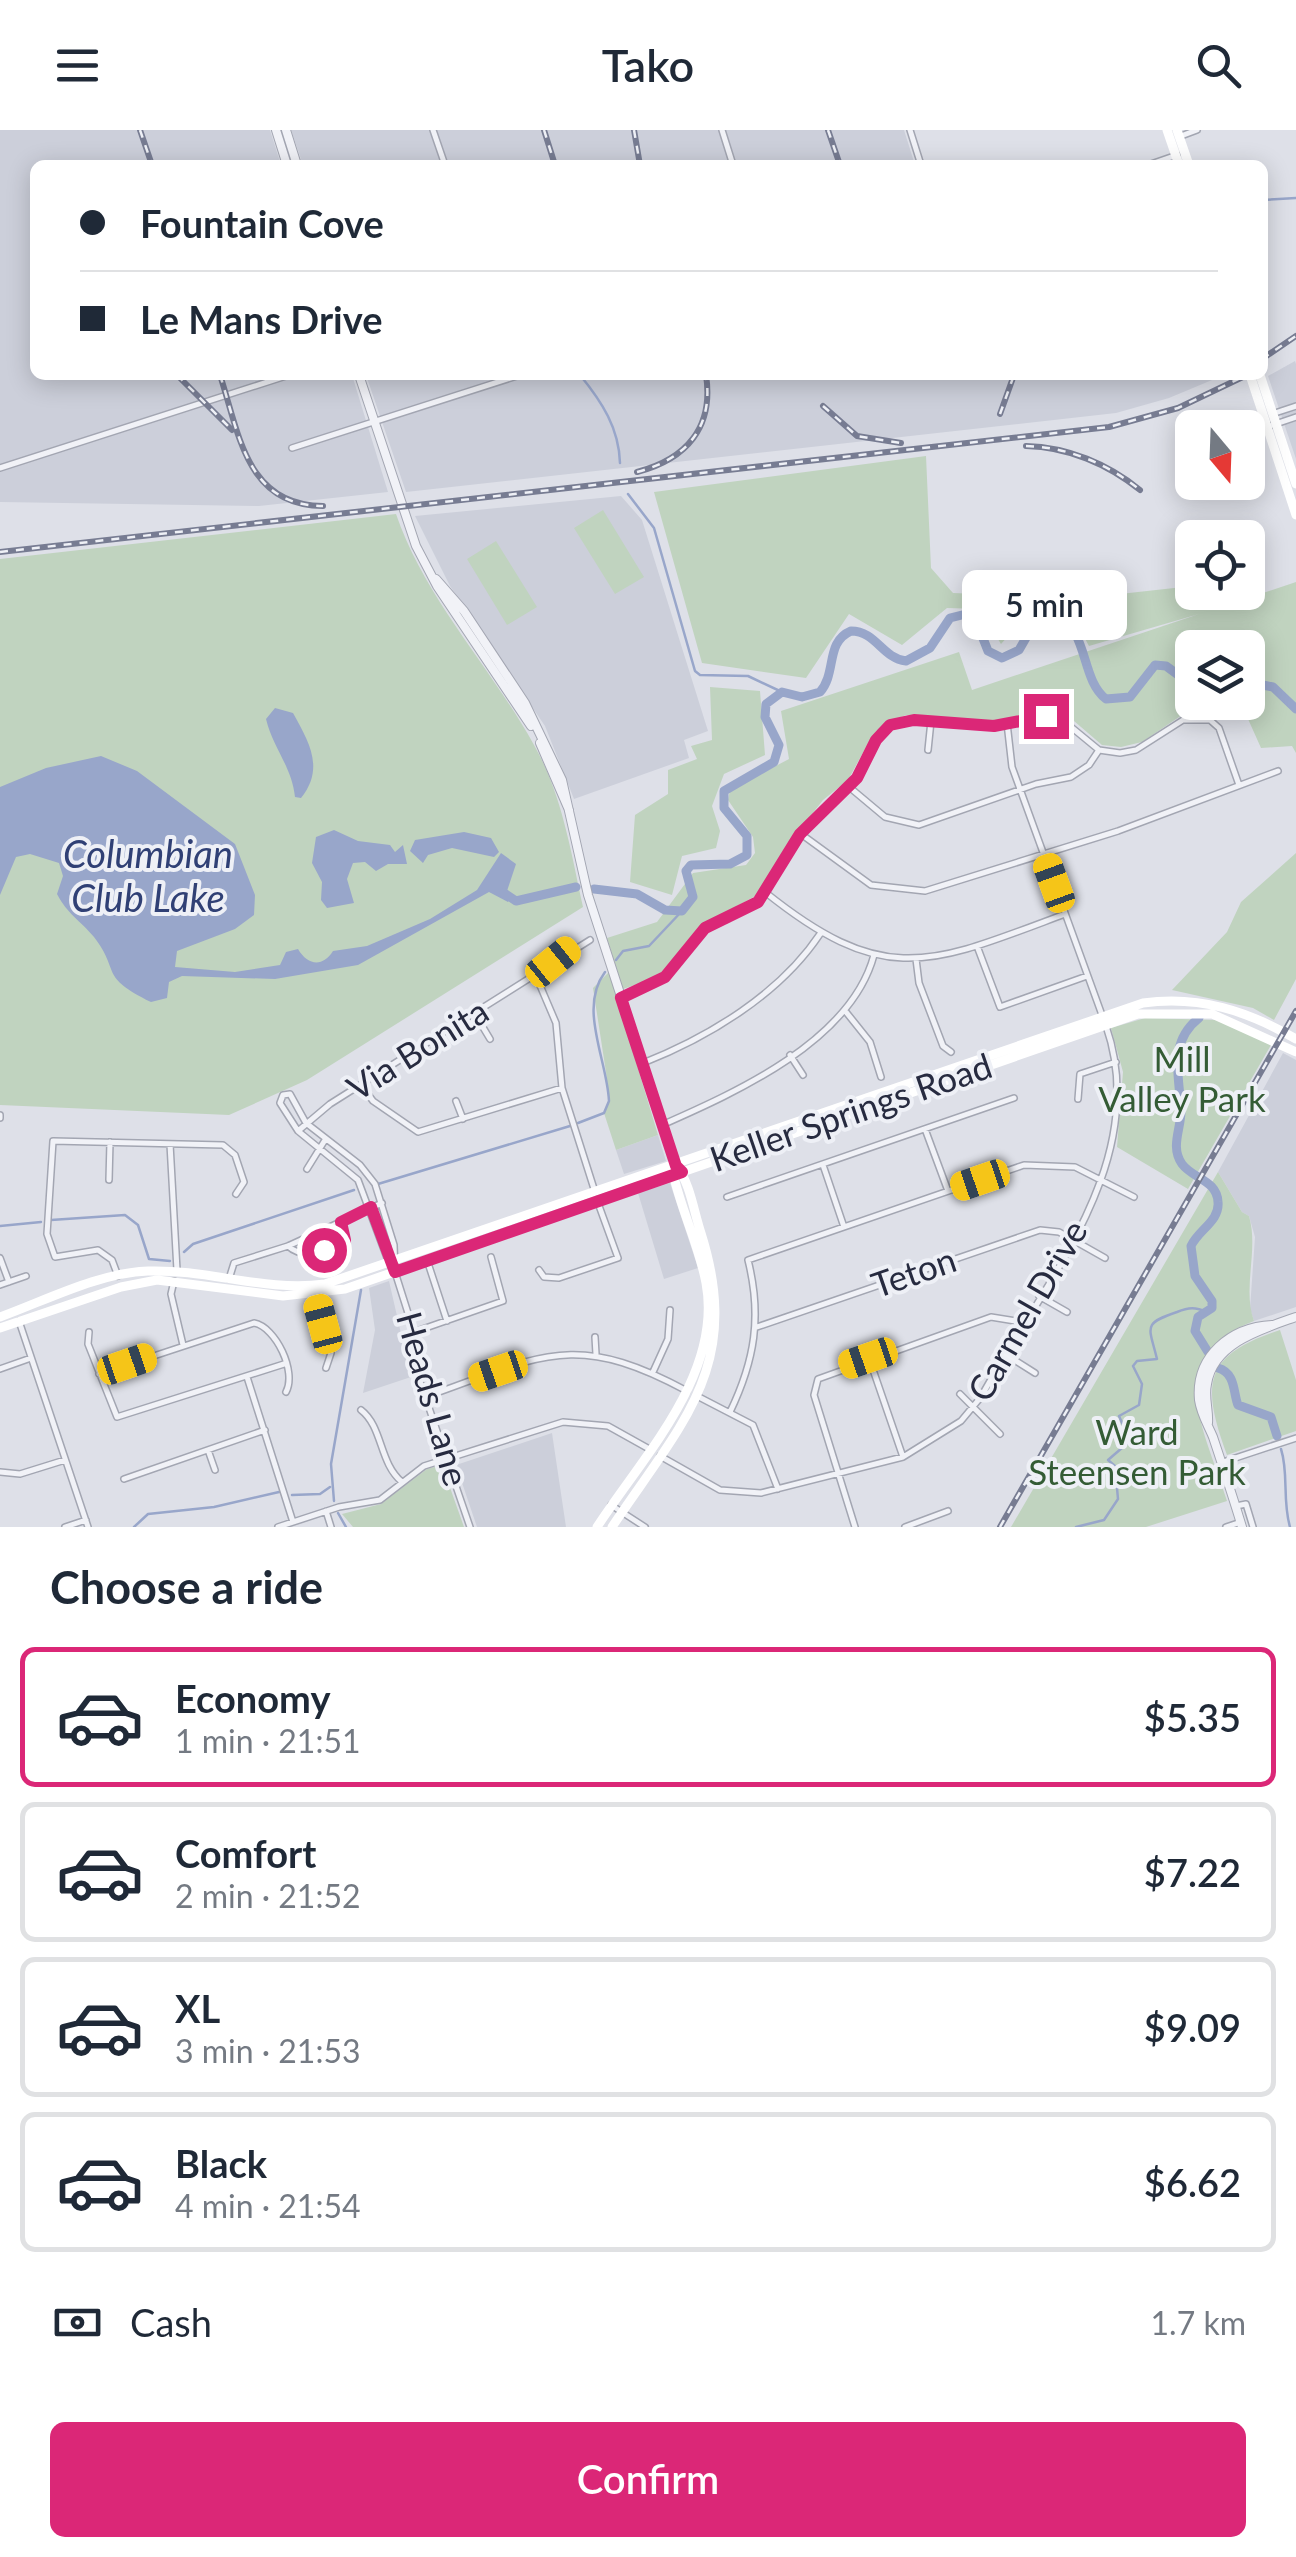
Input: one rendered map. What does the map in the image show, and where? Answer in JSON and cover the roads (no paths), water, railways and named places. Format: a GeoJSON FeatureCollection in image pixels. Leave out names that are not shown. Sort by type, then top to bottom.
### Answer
{"type":"FeatureCollection","features":[{"type":"Feature","properties":{"kind":"main road"},"geometry":{"type":"LineString","coordinates":[[1167,130],[1180,158]]}},
{"type":"Feature","properties":{"kind":"main road"},"geometry":{"type":"LineString","coordinates":[[1178,133],[1180,158]]}},
{"type":"Feature","properties":{"kind":"main road"},"geometry":{"type":"LineString","coordinates":[[1252,380],[1296,484]]}},
{"type":"Feature","properties":{"kind":"main road"},"geometry":{"type":"LineString","coordinates":[[1261,380],[1296,515]]}},
{"type":"Feature","properties":{"kind":"main road"},"geometry":{"type":"LineString","coordinates":[[1168,999],[1168,1011]]}},
{"type":"Feature","properties":{"kind":"main road","name":"Keller Springs Road"},"geometry":{"type":"LineString","coordinates":[[0,1317],[175,1276],[266,1295],[315,1295],[1168,999],[1214,1004],[1296,1039]]}},
{"type":"Feature","properties":{"kind":"main road","name":"Keller Springs Road"},"geometry":{"type":"LineString","coordinates":[[1103,1019],[1168,1011],[1223,1017],[1296,1052]]}},
{"type":"Feature","properties":{"kind":"main road"},"geometry":{"type":"LineString","coordinates":[[597,1527],[696,1396],[712,1359],[717,1329],[715,1284],[677,1171]]}},
{"type":"Feature","properties":{"kind":"main road","name":"Keller Springs Road"},"geometry":{"type":"LineString","coordinates":[[0,1328],[17,1316],[118,1276],[229,1278],[265,1287],[311,1286],[428,1260],[496,1231]]}},
{"type":"Feature","properties":{"kind":"main road"},"geometry":{"type":"LineString","coordinates":[[612,1527],[685,1390],[708,1326],[699,1242]]}},
{"type":"Feature","properties":{"kind":"street"},"geometry":{"type":"LineString","coordinates":[[276,130],[293,160]]}},
{"type":"Feature","properties":{"kind":"street"},"geometry":{"type":"LineString","coordinates":[[286,130],[287,160]]}},
{"type":"Feature","properties":{"kind":"street"},"geometry":{"type":"LineString","coordinates":[[433,130],[442,160]]}},
{"type":"Feature","properties":{"kind":"street"},"geometry":{"type":"LineString","coordinates":[[722,130],[731,160]]}},
{"type":"Feature","properties":{"kind":"street"},"geometry":{"type":"LineString","coordinates":[[910,130],[919,160]]}},
{"type":"Feature","properties":{"kind":"street"},"geometry":{"type":"LineString","coordinates":[[1178,133],[1197,130]]}},
{"type":"Feature","properties":{"kind":"street"},"geometry":{"type":"LineString","coordinates":[[0,468],[273,380]]}},
{"type":"Feature","properties":{"kind":"street"},"geometry":{"type":"LineString","coordinates":[[361,380],[410,533],[436,579],[505,677],[569,810],[588,895],[677,1171]]}},
{"type":"Feature","properties":{"kind":"street"},"geometry":{"type":"LineString","coordinates":[[292,448],[504,380]]}},
{"type":"Feature","properties":{"kind":"street"},"geometry":{"type":"LineString","coordinates":[[1269,421],[1296,406]]}},
{"type":"Feature","properties":{"kind":"street"},"geometry":{"type":"LineString","coordinates":[[1269,421],[1296,417]]}},
{"type":"Feature","properties":{"kind":"street"},"geometry":{"type":"LineString","coordinates":[[621,998],[659,982],[697,934],[716,920],[751,907],[765,892],[800,834],[865,765],[881,732],[901,720],[1007,724],[1034,716],[1055,718],[1099,750],[1136,750],[1183,720],[1210,720],[1219,728],[1240,784]]}},
{"type":"Feature","properties":{"kind":"street"},"geometry":{"type":"LineString","coordinates":[[928,750],[932,721]]}},
{"type":"Feature","properties":{"kind":"street","name":"Carmel Drive"},"geometry":{"type":"LineString","coordinates":[[278,1527],[326,1511],[380,1500],[424,1466],[564,1422],[608,1426],[720,1490],[750,1494],[904,1458],[975,1407],[1103,1181],[1115,1126],[1116,1062],[1008,757],[1007,724]]}},
{"type":"Feature","properties":{"kind":"street"},"geometry":{"type":"LineString","coordinates":[[848,786],[884,817],[906,825],[933,822],[1021,790],[1071,778],[1089,765],[1099,750]]}},
{"type":"Feature","properties":{"kind":"street"},"geometry":{"type":"LineString","coordinates":[[800,834],[861,880],[902,891],[943,888],[1043,852],[1118,831],[1278,771]]}},
{"type":"Feature","properties":{"kind":"street"},"geometry":{"type":"LineString","coordinates":[[765,892],[820,934],[874,955],[916,959],[977,946],[1065,914]]}},
{"type":"Feature","properties":{"kind":"street"},"geometry":{"type":"LineString","coordinates":[[642,1063],[688,1043],[726,1019],[785,976],[820,934]]}},
{"type":"Feature","properties":{"kind":"street","name":"Via Bonita"},"geometry":{"type":"LineString","coordinates":[[298,1131],[361,1085],[536,976],[570,948],[590,940]]}},
{"type":"Feature","properties":{"kind":"street"},"geometry":{"type":"LineString","coordinates":[[977,946],[1000,1007],[1088,976]]}},
{"type":"Feature","properties":{"kind":"street"},"geometry":{"type":"LineString","coordinates":[[662,1126],[716,1104],[790,1056],[846,1012],[860,993],[874,955]]}},
{"type":"Feature","properties":{"kind":"street"},"geometry":{"type":"LineString","coordinates":[[916,959],[919,983],[944,1046],[950,1052]]}},
{"type":"Feature","properties":{"kind":"street"},"geometry":{"type":"LineString","coordinates":[[536,976],[556,1023],[562,1088],[618,1249],[618,1258],[559,1278],[544,1276],[539,1270]]}},
{"type":"Feature","properties":{"kind":"street"},"geometry":{"type":"LineString","coordinates":[[846,1012],[870,1042],[881,1077]]}},
{"type":"Feature","properties":{"kind":"street"},"geometry":{"type":"LineString","coordinates":[[475,1014],[490,1039]]}},
{"type":"Feature","properties":{"kind":"street"},"geometry":{"type":"LineString","coordinates":[[790,1056],[803,1074]]}},
{"type":"Feature","properties":{"kind":"street"},"geometry":{"type":"LineString","coordinates":[[1078,1099],[1080,1074],[1116,1062]]}},
{"type":"Feature","properties":{"kind":"street"},"geometry":{"type":"LineString","coordinates":[[361,1085],[373,1101],[414,1132],[562,1088]]}},
{"type":"Feature","properties":{"kind":"street"},"geometry":{"type":"LineString","coordinates":[[290,1094],[306,1123],[368,1174],[382,1203],[394,1265],[358,1180],[298,1131],[280,1103],[283,1095],[290,1094]]}},
{"type":"Feature","properties":{"kind":"street"},"geometry":{"type":"LineString","coordinates":[[727,1197],[1014,1098]]}},
{"type":"Feature","properties":{"kind":"street"},"geometry":{"type":"LineString","coordinates":[[456,1101],[462,1119]]}},
{"type":"Feature","properties":{"kind":"street"},"geometry":{"type":"LineString","coordinates":[[926,1128],[948,1191]]}},
{"type":"Feature","properties":{"kind":"street"},"geometry":{"type":"LineString","coordinates":[[118,1276],[112,1260],[98,1250],[55,1257],[47,1234],[50,1148],[56,1140],[230,1148],[244,1182],[236,1194]]}},
{"type":"Feature","properties":{"kind":"street"},"geometry":{"type":"LineString","coordinates":[[308,1169],[325,1140]]}},
{"type":"Feature","properties":{"kind":"street"},"geometry":{"type":"LineString","coordinates":[[109,1180],[110,1142]]}},
{"type":"Feature","properties":{"kind":"street"},"geometry":{"type":"LineString","coordinates":[[170,1144],[175,1276],[171,1294],[183,1345]]}},
{"type":"Feature","properties":{"kind":"street"},"geometry":{"type":"LineString","coordinates":[[730,1412],[752,1361],[756,1296],[748,1260],[1038,1163],[1075,1167],[1134,1197]]}},
{"type":"Feature","properties":{"kind":"street"},"geometry":{"type":"LineString","coordinates":[[822,1165],[844,1226]]}},
{"type":"Feature","properties":{"kind":"street"},"geometry":{"type":"LineString","coordinates":[[229,1278],[234,1263],[288,1246],[382,1203]]}},
{"type":"Feature","properties":{"kind":"street"},"geometry":{"type":"LineString","coordinates":[[288,1246],[304,1254],[337,1247],[346,1237],[341,1222]]}},
{"type":"Feature","properties":{"kind":"street","name":"Teton"},"geometry":{"type":"LineString","coordinates":[[756,1327],[1040,1230],[1072,1239]]}},
{"type":"Feature","properties":{"kind":"street"},"geometry":{"type":"LineString","coordinates":[[1072,1239],[1105,1258]]}},
{"type":"Feature","properties":{"kind":"street"},"geometry":{"type":"LineString","coordinates":[[414,1332],[503,1301],[491,1257]]}},
{"type":"Feature","properties":{"kind":"street"},"geometry":{"type":"LineString","coordinates":[[0,1258],[8,1282]]}},
{"type":"Feature","properties":{"kind":"street"},"geometry":{"type":"LineString","coordinates":[[428,1260],[447,1321]]}},
{"type":"Feature","properties":{"kind":"street","name":"Heads Lane"},"geometry":{"type":"LineString","coordinates":[[394,1265],[414,1332],[416,1370],[470,1527]]}},
{"type":"Feature","properties":{"kind":"street"},"geometry":{"type":"LineString","coordinates":[[0,1285],[26,1276]]}},
{"type":"Feature","properties":{"kind":"street"},"geometry":{"type":"LineString","coordinates":[[315,1295],[331,1353],[326,1368]]}},
{"type":"Feature","properties":{"kind":"street"},"geometry":{"type":"LineString","coordinates":[[1038,1296],[1067,1312]]}},
{"type":"Feature","properties":{"kind":"street"},"geometry":{"type":"LineString","coordinates":[[653,1372],[668,1340],[670,1310]]}},
{"type":"Feature","properties":{"kind":"street"},"geometry":{"type":"LineString","coordinates":[[17,1316],[87,1524],[65,1527]]}},
{"type":"Feature","properties":{"kind":"street"},"geometry":{"type":"LineString","coordinates":[[855,1527],[814,1395],[815,1383],[822,1376],[868,1358],[991,1317],[1023,1323]]}},
{"type":"Feature","properties":{"kind":"street"},"geometry":{"type":"LineString","coordinates":[[1226,1527],[1242,1525],[1208,1423],[1206,1386],[1219,1357],[1232,1345],[1296,1317]]}},
{"type":"Feature","properties":{"kind":"street"},"geometry":{"type":"LineString","coordinates":[[98,1374],[247,1324],[261,1324],[276,1337],[290,1385],[286,1392]]}},
{"type":"Feature","properties":{"kind":"street"},"geometry":{"type":"LineString","coordinates":[[89,1332],[98,1374],[113,1414],[122,1418],[284,1364]]}},
{"type":"Feature","properties":{"kind":"street"},"geometry":{"type":"LineString","coordinates":[[596,1336],[596,1354]]}},
{"type":"Feature","properties":{"kind":"street"},"geometry":{"type":"LineString","coordinates":[[425,1397],[536,1359],[596,1354],[653,1372],[730,1412],[757,1431],[778,1489]]}},
{"type":"Feature","properties":{"kind":"street"},"geometry":{"type":"LineString","coordinates":[[1004,1354],[1035,1373]]}},
{"type":"Feature","properties":{"kind":"street"},"geometry":{"type":"LineString","coordinates":[[0,1368],[31,1358]]}},
{"type":"Feature","properties":{"kind":"street"},"geometry":{"type":"LineString","coordinates":[[868,1358],[904,1458]]}},
{"type":"Feature","properties":{"kind":"street"},"geometry":{"type":"LineString","coordinates":[[247,1377],[293,1522]]}},
{"type":"Feature","properties":{"kind":"street"},"geometry":{"type":"LineString","coordinates":[[960,1394],[1000,1434]]}},
{"type":"Feature","properties":{"kind":"street"},"geometry":{"type":"LineString","coordinates":[[360,1410],[371,1420],[389,1468],[402,1482]]}},
{"type":"Feature","properties":{"kind":"street"},"geometry":{"type":"LineString","coordinates":[[124,1479],[265,1430]]}},
{"type":"Feature","properties":{"kind":"street"},"geometry":{"type":"LineString","coordinates":[[1222,1462],[1296,1438]]}},
{"type":"Feature","properties":{"kind":"street"},"geometry":{"type":"LineString","coordinates":[[208,1450],[215,1470]]}},
{"type":"Feature","properties":{"kind":"street"},"geometry":{"type":"LineString","coordinates":[[0,1472],[20,1474],[65,1460]]}},
{"type":"Feature","properties":{"kind":"street"},"geometry":{"type":"LineString","coordinates":[[1236,1506],[1246,1504],[1253,1527]]}},
{"type":"Feature","properties":{"kind":"street"},"geometry":{"type":"LineString","coordinates":[[611,1505],[645,1527]]}},
{"type":"Feature","properties":{"kind":"street"},"geometry":{"type":"LineString","coordinates":[[326,1511],[331,1527]]}},
{"type":"Feature","properties":{"kind":"street"},"geometry":{"type":"LineString","coordinates":[[905,1527],[948,1511]]}},
{"type":"Feature","properties":{"kind":"water"},"geometry":{"type":"Polygon","coordinates":[[[275,708],[293,713],[312,755],[312,776],[301,798],[295,797],[266,719],[275,708]]]}},
{"type":"Feature","properties":{"kind":"water","name":"Columbian Club Lake"},"geometry":{"type":"Polygon","coordinates":[[[101,756],[137,771],[235,844],[255,895],[254,915],[235,929],[177,951],[175,967],[235,972],[280,965],[286,952],[298,949],[306,959],[320,962],[333,951],[367,946],[430,919],[477,890],[501,853],[516,864],[507,891],[511,895],[508,902],[489,892],[358,965],[275,979],[182,976],[169,982],[167,998],[151,1002],[117,979],[94,937],[61,901],[57,894],[63,876],[59,863],[30,854],[16,857],[0,895],[0,787],[46,768],[101,756]]]}},
{"type":"Feature","properties":{"kind":"water"},"geometry":{"type":"Polygon","coordinates":[[[334,830],[358,841],[390,845],[395,852],[403,845],[407,864],[388,864],[376,871],[365,862],[353,863],[347,879],[354,903],[327,908],[321,900],[322,882],[312,863],[316,837],[334,830]]]}},
{"type":"Feature","properties":{"kind":"water"},"geometry":{"type":"Polygon","coordinates":[[[464,832],[491,838],[499,852],[494,857],[452,848],[428,855],[423,863],[410,851],[415,840],[464,832]]]}},
{"type":"Feature","properties":{"kind":"waterway"},"geometry":{"type":"LineString","coordinates":[[1268,200],[1296,198]]}},
{"type":"Feature","properties":{"kind":"waterway"},"geometry":{"type":"LineString","coordinates":[[584,380],[608,416],[620,463]]}},
{"type":"Feature","properties":{"kind":"waterway"},"geometry":{"type":"LineString","coordinates":[[628,494],[654,528],[695,671],[700,675],[748,676],[782,692]]}},
{"type":"Feature","properties":{"kind":"waterway"},"geometry":{"type":"LineString","coordinates":[[594,889],[637,894],[665,910],[682,911],[693,897],[686,871],[691,865],[730,864],[747,855],[747,836],[724,808],[724,791],[774,762],[779,745],[765,717],[766,704],[782,692],[802,697],[820,692],[838,642],[851,631],[867,635],[891,655],[906,661],[930,648],[950,618],[966,614],[977,623],[988,651],[1002,658],[1019,650],[1035,622],[1056,616],[1074,632],[1092,679],[1106,699],[1130,697],[1155,665],[1175,673]]}},
{"type":"Feature","properties":{"kind":"waterway"},"geometry":{"type":"LineString","coordinates":[[1265,685],[1273,687],[1296,709]]}},
{"type":"Feature","properties":{"kind":"waterway"},"geometry":{"type":"LineString","coordinates":[[504,893],[516,901],[576,887]]}},
{"type":"Feature","properties":{"kind":"waterway"},"geometry":{"type":"LineString","coordinates":[[616,960],[623,951],[649,946],[682,911]]}},
{"type":"Feature","properties":{"kind":"waterway"},"geometry":{"type":"LineString","coordinates":[[578,1123],[604,1113],[609,1101],[594,1018],[597,986],[605,972]]}},
{"type":"Feature","properties":{"kind":"waterway"},"geometry":{"type":"LineString","coordinates":[[1199,1018],[1179,1049],[1181,1111],[1176,1145],[1182,1164],[1217,1195],[1216,1215],[1191,1246],[1195,1276],[1212,1301],[1212,1308],[1198,1317],[1195,1331],[1208,1352]]}},
{"type":"Feature","properties":{"kind":"waterway"},"geometry":{"type":"LineString","coordinates":[[378,1184],[570,1126]]}},
{"type":"Feature","properties":{"kind":"waterway"},"geometry":{"type":"LineString","coordinates":[[184,1252],[193,1244],[354,1190]]}},
{"type":"Feature","properties":{"kind":"waterway"},"geometry":{"type":"LineString","coordinates":[[51,1220],[125,1215],[138,1225],[149,1259],[170,1261]]}},
{"type":"Feature","properties":{"kind":"waterway"},"geometry":{"type":"LineString","coordinates":[[0,1226],[41,1222]]}},
{"type":"Feature","properties":{"kind":"waterway"},"geometry":{"type":"LineString","coordinates":[[334,1501],[331,1464],[361,1290]]}},
{"type":"Feature","properties":{"kind":"waterway"},"geometry":{"type":"LineString","coordinates":[[1076,1527],[1104,1520],[1118,1499],[1115,1466],[1108,1460],[1130,1441],[1119,1416],[1139,1405],[1142,1384],[1133,1366],[1137,1361],[1157,1359],[1151,1333],[1153,1323],[1185,1309],[1208,1312]]}},
{"type":"Feature","properties":{"kind":"waterway"},"geometry":{"type":"LineString","coordinates":[[1218,1368],[1231,1379],[1238,1405],[1271,1417],[1277,1436]]}},
{"type":"Feature","properties":{"kind":"waterway"},"geometry":{"type":"LineString","coordinates":[[1281,1449],[1290,1527]]}},
{"type":"Feature","properties":{"kind":"waterway"},"geometry":{"type":"LineString","coordinates":[[292,1495],[320,1494],[330,1487]]}},
{"type":"Feature","properties":{"kind":"waterway"},"geometry":{"type":"LineString","coordinates":[[134,1527],[148,1514],[214,1507],[279,1492]]}},
{"type":"Feature","properties":{"kind":"waterway"},"geometry":{"type":"LineString","coordinates":[[338,1513],[346,1527]]}},
{"type":"Feature","properties":{"kind":"railway"},"geometry":{"type":"LineString","coordinates":[[140,130],[150,160]]}},
{"type":"Feature","properties":{"kind":"railway"},"geometry":{"type":"LineString","coordinates":[[544,130],[553,160]]}},
{"type":"Feature","properties":{"kind":"railway"},"geometry":{"type":"LineString","coordinates":[[634,130],[639,160]]}},
{"type":"Feature","properties":{"kind":"railway"},"geometry":{"type":"LineString","coordinates":[[828,130],[838,160]]}},
{"type":"Feature","properties":{"kind":"railway"},"geometry":{"type":"LineString","coordinates":[[1268,355],[1296,336]]}},
{"type":"Feature","properties":{"kind":"railway"},"geometry":{"type":"LineString","coordinates":[[182,380],[232,430]]}},
{"type":"Feature","properties":{"kind":"railway"},"geometry":{"type":"LineString","coordinates":[[222,380],[241,442],[262,480],[277,494],[297,503],[323,506]]}},
{"type":"Feature","properties":{"kind":"railway"},"geometry":{"type":"LineString","coordinates":[[637,472],[670,459],[693,438],[706,410],[706,380]]}},
{"type":"Feature","properties":{"kind":"railway"},"geometry":{"type":"LineString","coordinates":[[1000,414],[1012,380]]}},
{"type":"Feature","properties":{"kind":"railway"},"geometry":{"type":"LineString","coordinates":[[0,552],[1109,427],[1178,408],[1237,380]]}},
{"type":"Feature","properties":{"kind":"railway"},"geometry":{"type":"LineString","coordinates":[[823,406],[857,436],[901,443]]}},
{"type":"Feature","properties":{"kind":"railway"},"geometry":{"type":"LineString","coordinates":[[1026,446],[1087,459],[1140,490]]}},
{"type":"Feature","properties":{"kind":"railway"},"geometry":{"type":"LineString","coordinates":[[1000,1527],[1296,1011]]}},
{"type":"Feature","properties":{"kind":"park label","name":"Mill Valley Park"},"geometry":{"type":"Point","coordinates":[1182,1080]}},
{"type":"Feature","properties":{"kind":"park label","name":"Ward Steensen Park"},"geometry":{"type":"Point","coordinates":[1137,1453]}}]}
